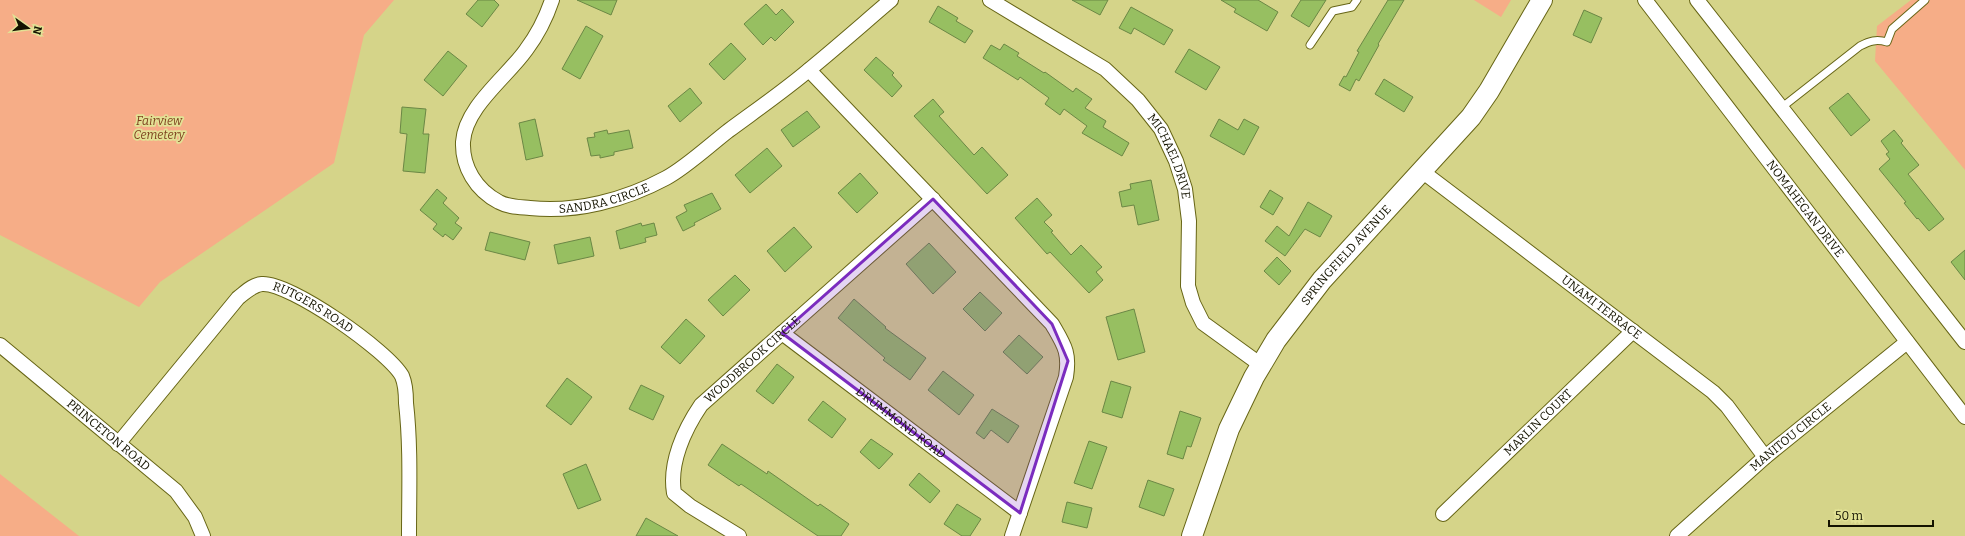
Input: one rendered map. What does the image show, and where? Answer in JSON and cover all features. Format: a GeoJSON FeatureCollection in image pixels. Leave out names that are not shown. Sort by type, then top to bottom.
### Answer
{"type":"FeatureCollection","features":[{"type":"Feature","properties":{"kind":"main road","name":"SPRINGFIELD AVENUE"},"geometry":{"type":"LineString","coordinates":[[1192,536],[1229,429],[1261,366],[1293,317],[1322,280],[1423,172],[1471,117],[1489,91],[1542,0]]}},
{"type":"Feature","properties":{"kind":"street","name":"SANDRA CIRCLE"},"geometry":{"type":"LineString","coordinates":[[552,0],[546,18],[526,50],[471,116],[466,128],[463,154],[472,178],[490,197],[513,206],[552,210],[585,206],[633,193],[668,177],[809,70],[891,0]]}},
{"type":"Feature","properties":{"kind":"street","name":"MICHAEL DRIVE"},"geometry":{"type":"LineString","coordinates":[[990,0],[1105,69],[1138,100],[1161,129],[1176,161],[1185,189],[1189,222],[1188,286],[1193,303],[1203,323],[1261,366]]}},
{"type":"Feature","properties":{"kind":"street","name":"NOMAHEGAN DRIVE"},"geometry":{"type":"LineString","coordinates":[[1645,0],[1965,417]]}},
{"type":"Feature","properties":{"kind":"street"},"geometry":{"type":"LineString","coordinates":[[1697,0],[1965,342]]}},
{"type":"Feature","properties":{"kind":"street"},"geometry":{"type":"LineString","coordinates":[[809,70],[1052,324],[1063,345],[1068,361],[1066,377],[1012,536]]}},
{"type":"Feature","properties":{"kind":"street","name":"UNAMI TERRACE"},"geometry":{"type":"LineString","coordinates":[[1423,172],[1713,392],[1727,406],[1765,457]]}},
{"type":"Feature","properties":{"kind":"street","name":"WOODBROOK CIRCLE"},"geometry":{"type":"LineString","coordinates":[[739,536],[690,506],[674,493],[671,479],[688,424],[700,405],[933,199]]}},
{"type":"Feature","properties":{"kind":"street","name":"RUTGERS ROAD"},"geometry":{"type":"LineString","coordinates":[[118,444],[238,298],[253,286],[263,284],[281,289],[319,307],[387,358],[402,376],[409,431],[409,536]]}},
{"type":"Feature","properties":{"kind":"street","name":"MARLIN COURT"},"geometry":{"type":"LineString","coordinates":[[1444,514],[1633,331]]}},
{"type":"Feature","properties":{"kind":"street","name":"DRUMMOND ROAD"},"geometry":{"type":"LineString","coordinates":[[782,333],[1020,513]]}},
{"type":"Feature","properties":{"kind":"street","name":"MANITOU CIRCLE"},"geometry":{"type":"LineString","coordinates":[[1677,536],[1765,457],[1907,342]]}},
{"type":"Feature","properties":{"kind":"street","name":"PRINCETON ROAD"},"geometry":{"type":"LineString","coordinates":[[0,345],[176,491],[195,517],[203,536]]}},
{"type":"Feature","properties":{"kind":"lane"},"geometry":{"type":"LineString","coordinates":[[1310,45],[1333,11],[1352,7],[1356,0]]}},
{"type":"Feature","properties":{"kind":"lane"},"geometry":{"type":"LineString","coordinates":[[1781,108],[1860,46],[1872,40],[1887,42],[1892,29],[1925,0]]}},
{"type":"Feature","properties":{"kind":"highlighted area"},"geometry":{"type":"Polygon","coordinates":[[[933,199],[1052,324],[1068,361],[1020,513],[782,333],[933,199]]]}},
{"type":"Feature","properties":{"kind":"green space","name":"Fairview Cemetery"},"geometry":{"type":"Polygon","coordinates":[[[0,0],[394,0],[364,35],[334,163],[160,282],[139,307],[0,235],[0,0]]]}},
{"type":"Feature","properties":{"kind":"green space"},"geometry":{"type":"Polygon","coordinates":[[[1474,0],[1511,0],[1501,17],[1474,0]]]}},
{"type":"Feature","properties":{"kind":"green space"},"geometry":{"type":"Polygon","coordinates":[[[1911,0],[1965,0],[1965,170],[1875,61],[1877,26],[1911,0]]]}},
{"type":"Feature","properties":{"kind":"green space"},"geometry":{"type":"Polygon","coordinates":[[[0,474],[79,536],[0,536],[0,474]]]}},
{"type":"Feature","properties":{"kind":"building"},"geometry":{"type":"Polygon","coordinates":[[[478,0],[494,0],[499,5],[482,27],[466,14],[478,0]]]}},
{"type":"Feature","properties":{"kind":"building"},"geometry":{"type":"Polygon","coordinates":[[[577,0],[617,0],[611,15],[577,0]]]}},
{"type":"Feature","properties":{"kind":"building"},"geometry":{"type":"Polygon","coordinates":[[[1072,0],[1108,0],[1100,15],[1072,0]]]}},
{"type":"Feature","properties":{"kind":"building"},"geometry":{"type":"Polygon","coordinates":[[[1221,0],[1258,0],[1278,12],[1267,31],[1234,12],[1236,9],[1221,0]]]}},
{"type":"Feature","properties":{"kind":"building"},"geometry":{"type":"Polygon","coordinates":[[[1301,0],[1326,0],[1309,27],[1291,16],[1301,0]]]}},
{"type":"Feature","properties":{"kind":"building"},"geometry":{"type":"Polygon","coordinates":[[[1388,0],[1404,0],[1378,44],[1379,45],[1359,81],[1356,79],[1350,91],[1339,85],[1344,76],[1346,77],[1359,52],[1357,51],[1388,0]]]}},
{"type":"Feature","properties":{"kind":"building"},"geometry":{"type":"Polygon","coordinates":[[[766,4],[776,15],[782,9],[794,22],[775,41],[771,37],[763,45],[744,24],[766,4]]]}},
{"type":"Feature","properties":{"kind":"building"},"geometry":{"type":"Polygon","coordinates":[[[938,6],[958,18],[956,21],[973,31],[965,43],[929,22],[938,6]]]}},
{"type":"Feature","properties":{"kind":"building"},"geometry":{"type":"Polygon","coordinates":[[[1131,7],[1173,30],[1164,45],[1134,28],[1131,34],[1119,28],[1131,7]]]}},
{"type":"Feature","properties":{"kind":"building"},"geometry":{"type":"Polygon","coordinates":[[[1584,10],[1602,18],[1591,43],[1573,35],[1584,10]]]}},
{"type":"Feature","properties":{"kind":"building"},"geometry":{"type":"Polygon","coordinates":[[[586,26],[603,36],[580,79],[562,69],[586,26]]]}},
{"type":"Feature","properties":{"kind":"building"},"geometry":{"type":"Polygon","coordinates":[[[731,43],[746,59],[724,80],[709,64],[731,43]]]}},
{"type":"Feature","properties":{"kind":"building"},"geometry":{"type":"Polygon","coordinates":[[[1004,44],[1019,53],[1017,56],[1044,73],[1045,72],[1073,92],[1076,88],[1092,99],[1085,108],[1106,121],[1103,127],[1129,143],[1122,156],[1082,133],[1087,126],[1064,109],[1060,115],[1045,104],[1049,98],[1020,77],[1018,80],[983,58],[991,45],[1000,50],[1004,44]]]}},
{"type":"Feature","properties":{"kind":"building"},"geometry":{"type":"Polygon","coordinates":[[[1189,49],[1220,67],[1206,90],[1175,72],[1189,49]]]}},
{"type":"Feature","properties":{"kind":"building"},"geometry":{"type":"Polygon","coordinates":[[[448,51],[467,66],[443,96],[424,80],[448,51]]]}},
{"type":"Feature","properties":{"kind":"building"},"geometry":{"type":"Polygon","coordinates":[[[876,57],[894,73],[892,75],[902,86],[892,97],[864,70],[876,57]]]}},
{"type":"Feature","properties":{"kind":"building"},"geometry":{"type":"Polygon","coordinates":[[[1384,79],[1413,97],[1404,112],[1375,94],[1384,79]]]}},
{"type":"Feature","properties":{"kind":"building"},"geometry":{"type":"Polygon","coordinates":[[[690,88],[702,103],[680,122],[668,106],[690,88]]]}},
{"type":"Feature","properties":{"kind":"building"},"geometry":{"type":"Polygon","coordinates":[[[1848,93],[1870,120],[1851,136],[1829,108],[1848,93]]]}},
{"type":"Feature","properties":{"kind":"building"},"geometry":{"type":"Polygon","coordinates":[[[933,99],[944,112],[939,116],[974,155],[982,147],[1008,175],[987,194],[914,116],[933,99]]]}},
{"type":"Feature","properties":{"kind":"building"},"geometry":{"type":"Polygon","coordinates":[[[402,107],[426,109],[423,134],[429,134],[425,173],[403,171],[407,134],[400,133],[402,107]]]}},
{"type":"Feature","properties":{"kind":"building"},"geometry":{"type":"Polygon","coordinates":[[[807,111],[820,127],[793,147],[781,130],[807,111]]]}},
{"type":"Feature","properties":{"kind":"building"},"geometry":{"type":"Polygon","coordinates":[[[535,119],[543,156],[526,160],[519,123],[535,119]]]}},
{"type":"Feature","properties":{"kind":"building"},"geometry":{"type":"Polygon","coordinates":[[[1219,119],[1238,130],[1244,119],[1259,127],[1244,155],[1210,136],[1219,119]]]}},
{"type":"Feature","properties":{"kind":"building"},"geometry":{"type":"Polygon","coordinates":[[[607,130],[608,134],[629,130],[633,148],[614,152],[614,155],[600,158],[600,155],[591,156],[587,138],[595,137],[594,133],[607,130]]]}},
{"type":"Feature","properties":{"kind":"building"},"geometry":{"type":"Polygon","coordinates":[[[1894,130],[1903,141],[1901,143],[1919,165],[1908,174],[1944,219],[1929,231],[1904,203],[1906,202],[1879,169],[1890,159],[1886,154],[1889,152],[1881,141],[1894,130]]]}},
{"type":"Feature","properties":{"kind":"building"},"geometry":{"type":"Polygon","coordinates":[[[767,148],[782,166],[750,193],[735,175],[767,148]]]}},
{"type":"Feature","properties":{"kind":"building"},"geometry":{"type":"Polygon","coordinates":[[[860,173],[878,193],[857,213],[838,193],[860,173]]]}},
{"type":"Feature","properties":{"kind":"building"},"geometry":{"type":"Polygon","coordinates":[[[1151,180],[1159,220],[1138,225],[1134,205],[1122,207],[1119,192],[1131,189],[1130,184],[1151,180]]]}},
{"type":"Feature","properties":{"kind":"building"},"geometry":{"type":"Polygon","coordinates":[[[437,189],[447,198],[443,203],[459,218],[455,223],[462,228],[453,240],[445,234],[443,237],[433,229],[437,224],[420,210],[437,189]]]}},
{"type":"Feature","properties":{"kind":"building"},"geometry":{"type":"Polygon","coordinates":[[[1270,190],[1283,198],[1273,215],[1260,207],[1270,190]]]}},
{"type":"Feature","properties":{"kind":"building"},"geometry":{"type":"Polygon","coordinates":[[[712,193],[721,209],[694,223],[695,225],[683,231],[676,217],[687,211],[684,205],[712,193]]]}},
{"type":"Feature","properties":{"kind":"building"},"geometry":{"type":"Polygon","coordinates":[[[1037,198],[1052,215],[1044,222],[1053,231],[1051,232],[1071,255],[1081,245],[1102,267],[1096,272],[1103,280],[1089,293],[1050,252],[1047,254],[1015,218],[1037,198]]]}},
{"type":"Feature","properties":{"kind":"building"},"geometry":{"type":"Polygon","coordinates":[[[1308,202],[1332,216],[1320,237],[1305,229],[1285,256],[1265,241],[1277,226],[1289,236],[1308,202]]]}},
{"type":"Feature","properties":{"kind":"building"},"geometry":{"type":"Polygon","coordinates":[[[641,223],[642,226],[654,223],[657,235],[645,238],[646,242],[620,249],[616,231],[641,223]]]}},
{"type":"Feature","properties":{"kind":"building"},"geometry":{"type":"Polygon","coordinates":[[[794,227],[812,247],[785,272],[767,251],[794,227]]]}},
{"type":"Feature","properties":{"kind":"building"},"geometry":{"type":"Polygon","coordinates":[[[490,232],[530,242],[525,260],[485,250],[490,232]]]}},
{"type":"Feature","properties":{"kind":"building"},"geometry":{"type":"Polygon","coordinates":[[[590,237],[594,256],[558,264],[554,245],[590,237]]]}},
{"type":"Feature","properties":{"kind":"building"},"geometry":{"type":"Polygon","coordinates":[[[929,243],[956,272],[933,294],[906,264],[929,243]]]}},
{"type":"Feature","properties":{"kind":"building"},"geometry":{"type":"Polygon","coordinates":[[[1965,250],[1965,280],[1951,262],[1965,250]]]}},
{"type":"Feature","properties":{"kind":"building"},"geometry":{"type":"Polygon","coordinates":[[[1277,257],[1291,271],[1279,285],[1264,271],[1277,257]]]}},
{"type":"Feature","properties":{"kind":"building"},"geometry":{"type":"Polygon","coordinates":[[[735,275],[750,290],[723,316],[708,300],[735,275]]]}},
{"type":"Feature","properties":{"kind":"building"},"geometry":{"type":"Polygon","coordinates":[[[980,292],[1002,313],[985,331],[963,309],[980,292]]]}},
{"type":"Feature","properties":{"kind":"building"},"geometry":{"type":"Polygon","coordinates":[[[854,299],[886,327],[885,328],[926,358],[910,380],[883,360],[885,358],[838,318],[854,299]]]}},
{"type":"Feature","properties":{"kind":"building"},"geometry":{"type":"Polygon","coordinates":[[[1134,309],[1145,352],[1118,360],[1106,317],[1134,309]]]}},
{"type":"Feature","properties":{"kind":"building"},"geometry":{"type":"Polygon","coordinates":[[[686,319],[705,336],[680,364],[661,347],[686,319]]]}},
{"type":"Feature","properties":{"kind":"building"},"geometry":{"type":"Polygon","coordinates":[[[1019,335],[1043,357],[1027,374],[1003,352],[1019,335]]]}},
{"type":"Feature","properties":{"kind":"building"},"geometry":{"type":"Polygon","coordinates":[[[777,364],[794,377],[773,404],[756,391],[777,364]]]}},
{"type":"Feature","properties":{"kind":"building"},"geometry":{"type":"Polygon","coordinates":[[[943,371],[974,395],[959,415],[928,390],[943,371]]]}},
{"type":"Feature","properties":{"kind":"building"},"geometry":{"type":"Polygon","coordinates":[[[567,378],[592,397],[571,425],[546,406],[567,378]]]}},
{"type":"Feature","properties":{"kind":"building"},"geometry":{"type":"Polygon","coordinates":[[[1111,381],[1131,387],[1122,418],[1102,412],[1111,381]]]}},
{"type":"Feature","properties":{"kind":"building"},"geometry":{"type":"Polygon","coordinates":[[[641,385],[664,396],[653,420],[629,409],[641,385]]]}},
{"type":"Feature","properties":{"kind":"building"},"geometry":{"type":"Polygon","coordinates":[[[823,401],[846,419],[832,438],[808,420],[823,401]]]}},
{"type":"Feature","properties":{"kind":"building"},"geometry":{"type":"Polygon","coordinates":[[[992,409],[1019,426],[1008,443],[991,430],[984,439],[976,433],[992,409]]]}},
{"type":"Feature","properties":{"kind":"building"},"geometry":{"type":"Polygon","coordinates":[[[1180,411],[1201,418],[1191,447],[1187,446],[1183,459],[1167,454],[1180,411]]]}},
{"type":"Feature","properties":{"kind":"building"},"geometry":{"type":"Polygon","coordinates":[[[871,439],[893,454],[879,469],[860,452],[871,439]]]}},
{"type":"Feature","properties":{"kind":"building"},"geometry":{"type":"Polygon","coordinates":[[[1089,441],[1107,447],[1092,489],[1074,483],[1089,441]]]}},
{"type":"Feature","properties":{"kind":"building"},"geometry":{"type":"Polygon","coordinates":[[[722,444],[767,474],[768,471],[818,506],[820,504],[849,524],[841,536],[818,536],[741,484],[739,486],[708,465],[722,444]]]}},
{"type":"Feature","properties":{"kind":"building"},"geometry":{"type":"Polygon","coordinates":[[[586,464],[601,500],[578,509],[563,474],[586,464]]]}},
{"type":"Feature","properties":{"kind":"building"},"geometry":{"type":"Polygon","coordinates":[[[919,473],[940,491],[930,503],[909,485],[919,473]]]}},
{"type":"Feature","properties":{"kind":"building"},"geometry":{"type":"Polygon","coordinates":[[[1148,480],[1174,489],[1164,516],[1139,507],[1148,480]]]}},
{"type":"Feature","properties":{"kind":"building"},"geometry":{"type":"Polygon","coordinates":[[[1067,502],[1092,508],[1087,528],[1062,522],[1067,502]]]}},
{"type":"Feature","properties":{"kind":"building"},"geometry":{"type":"Polygon","coordinates":[[[957,504],[981,519],[970,536],[962,536],[944,524],[957,504]]]}},
{"type":"Feature","properties":{"kind":"building"},"geometry":{"type":"Polygon","coordinates":[[[646,518],[678,536],[636,536],[646,518]]]}}]}
